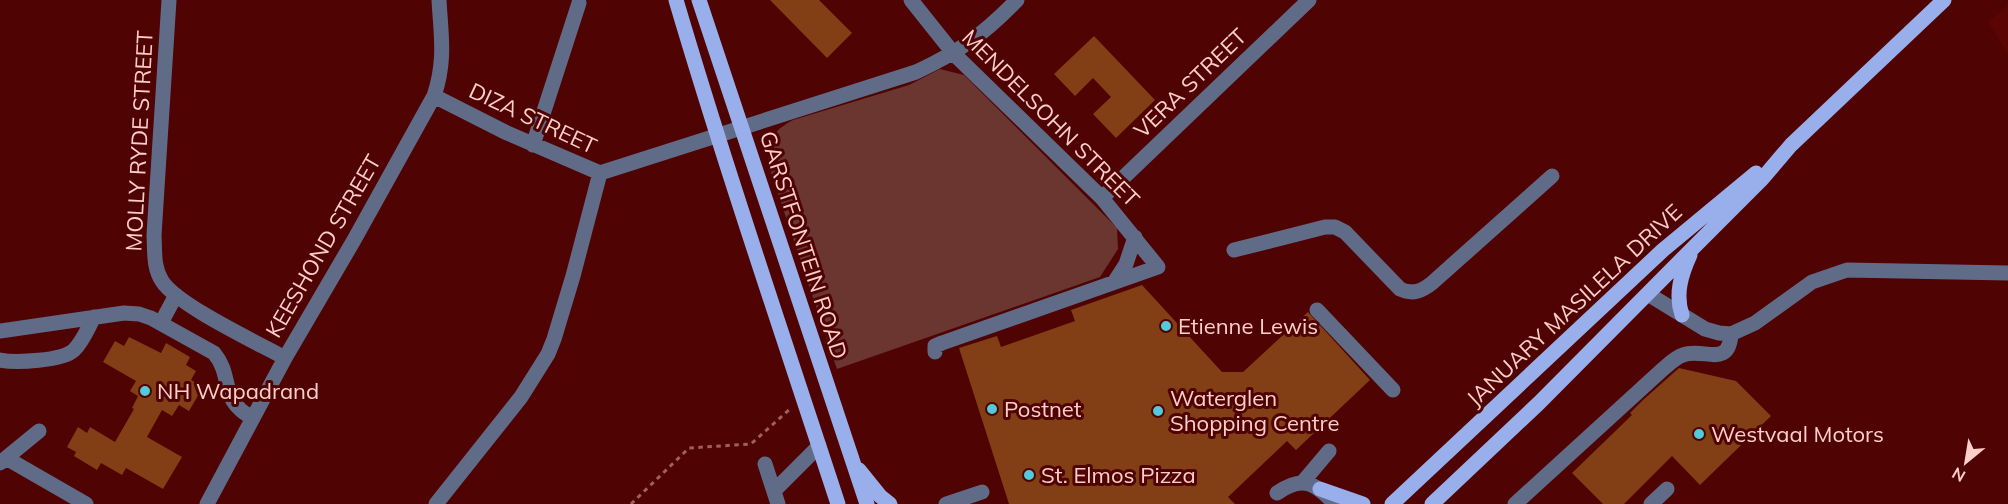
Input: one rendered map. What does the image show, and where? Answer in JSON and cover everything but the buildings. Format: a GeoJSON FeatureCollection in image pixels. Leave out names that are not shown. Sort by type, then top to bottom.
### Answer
{"type":"FeatureCollection","features":[{"type":"Feature","properties":{"kind":"main road"},"geometry":{"type":"LineString","coordinates":[[676,0],[717,137],[838,504]]}},
{"type":"Feature","properties":{"kind":"main road","name":"GARSTFONTEIN ROAD"},"geometry":{"type":"LineString","coordinates":[[699,0],[867,504]]}},
{"type":"Feature","properties":{"kind":"main road","name":"JANUARY MASILELA DRIVE"},"geometry":{"type":"LineString","coordinates":[[1392,504],[1663,250],[1791,145],[1944,0]]}},
{"type":"Feature","properties":{"kind":"main road","name":"JANUARY MASILELA DRIVE"},"geometry":{"type":"LineString","coordinates":[[1432,504],[1539,403],[1648,294],[1762,179],[1791,145]]}},
{"type":"Feature","properties":{"kind":"main road"},"geometry":{"type":"LineString","coordinates":[[1682,315],[1678,294],[1680,281],[1694,247]]}},
{"type":"Feature","properties":{"kind":"main road"},"geometry":{"type":"LineString","coordinates":[[1604,306],[1625,297],[1648,294],[1663,250]]}},
{"type":"Feature","properties":{"kind":"main road"},"geometry":{"type":"LineString","coordinates":[[850,458],[874,490],[890,504]]}},
{"type":"Feature","properties":{"kind":"main road"},"geometry":{"type":"LineString","coordinates":[[1381,504],[1404,493]]}},
{"type":"Feature","properties":{"kind":"main road"},"geometry":{"type":"LineString","coordinates":[[1327,497],[1363,504]]}},
{"type":"Feature","properties":{"kind":"street","name":"MOLLY RYDE STREET"},"geometry":{"type":"LineString","coordinates":[[169,0],[154,235],[155,264],[162,282],[176,295],[285,358]]}},
{"type":"Feature","properties":{"kind":"street","name":"KEESHOND STREET"},"geometry":{"type":"LineString","coordinates":[[207,504],[285,358],[434,96],[443,58],[438,0]]}},
{"type":"Feature","properties":{"kind":"street","name":"MENDELSOHN STREET"},"geometry":{"type":"LineString","coordinates":[[911,0],[954,54],[1102,198],[1158,267],[1115,281]]}},
{"type":"Feature","properties":{"kind":"street","name":"DIZA STREET"},"geometry":{"type":"LineString","coordinates":[[434,96],[533,145],[600,174],[916,72],[954,54],[986,31],[1017,0]]}},
{"type":"Feature","properties":{"kind":"street","name":"VERA STREET"},"geometry":{"type":"LineString","coordinates":[[1102,198],[1309,0]]}},
{"type":"Feature","properties":{"kind":"street"},"geometry":{"type":"LineString","coordinates":[[533,145],[579,3]]}},
{"type":"Feature","properties":{"kind":"street"},"geometry":{"type":"LineString","coordinates":[[436,504],[521,397],[548,354],[573,276],[600,174]]}},
{"type":"Feature","properties":{"kind":"street"},"geometry":{"type":"LineString","coordinates":[[1234,250],[1325,227],[1335,227],[1345,232],[1400,289],[1417,292],[1432,283],[1552,176]]}},
{"type":"Feature","properties":{"kind":"street"},"geometry":{"type":"LineString","coordinates":[[935,352],[934,347],[939,344],[1115,281],[1126,264],[1135,237]]}},
{"type":"Feature","properties":{"kind":"street"},"geometry":{"type":"LineString","coordinates":[[1648,294],[1705,329],[1731,334],[1755,323],[1812,282],[1847,270],[2008,273]]}},
{"type":"Feature","properties":{"kind":"street"},"geometry":{"type":"LineString","coordinates":[[161,323],[176,295]]}},
{"type":"Feature","properties":{"kind":"street"},"geometry":{"type":"LineString","coordinates":[[1317,310],[1393,390]]}},
{"type":"Feature","properties":{"kind":"street"},"geometry":{"type":"LineString","coordinates":[[0,331],[124,313],[145,316],[214,353],[218,358],[233,403],[240,411],[253,417]]}},
{"type":"Feature","properties":{"kind":"street"},"geometry":{"type":"LineString","coordinates":[[0,360],[24,361],[68,354],[79,343],[94,317]]}},
{"type":"Feature","properties":{"kind":"street"},"geometry":{"type":"LineString","coordinates":[[1515,504],[1677,358],[1691,353],[1712,356],[1724,352],[1731,345],[1731,334]]}},
{"type":"Feature","properties":{"kind":"street"},"geometry":{"type":"LineString","coordinates":[[39,431],[3,460],[86,504]]}},
{"type":"Feature","properties":{"kind":"street"},"geometry":{"type":"LineString","coordinates":[[776,497],[819,446]]}},
{"type":"Feature","properties":{"kind":"street"},"geometry":{"type":"LineString","coordinates":[[1302,483],[1329,451]]}},
{"type":"Feature","properties":{"kind":"street"},"geometry":{"type":"LineString","coordinates":[[765,464],[776,497]]}},
{"type":"Feature","properties":{"kind":"street"},"geometry":{"type":"LineString","coordinates":[[1277,493],[1293,483],[1302,483],[1327,497]]}},
{"type":"Feature","properties":{"kind":"street"},"geometry":{"type":"LineString","coordinates":[[1652,504],[1667,489]]}},
{"type":"Feature","properties":{"kind":"street"},"geometry":{"type":"LineString","coordinates":[[946,504],[982,492]]}},
{"type":"Feature","properties":{"kind":"path"},"geometry":{"type":"LineString","coordinates":[[631,504],[689,448],[751,444],[802,399]]}},
{"type":"Feature","properties":{"kind":"shaded area"},"geometry":{"type":"Polygon","coordinates":[[[2008,5],[2008,54],[1988,22],[2008,5]]]}},
{"type":"Feature","properties":{"kind":"shaded area"},"geometry":{"type":"Polygon","coordinates":[[[940,69],[964,75],[1117,228],[1118,249],[1100,277],[837,369],[768,164],[770,143],[775,133],[793,120],[909,85],[940,69]]]}},
{"type":"Feature","properties":{"kind":"place","name":"Etienne Lewis"},"geometry":{"type":"Point","coordinates":[1166,326]}},
{"type":"Feature","properties":{"kind":"place","name":"NH Wapadrand"},"geometry":{"type":"Point","coordinates":[145,391]}},
{"type":"Feature","properties":{"kind":"place","name":"Postnet"},"geometry":{"type":"Point","coordinates":[992,409]}},
{"type":"Feature","properties":{"kind":"place","name":"Waterglen Shopping Centre"},"geometry":{"type":"Point","coordinates":[1158,411]}},
{"type":"Feature","properties":{"kind":"place","name":"Westvaal Motors"},"geometry":{"type":"Point","coordinates":[1699,434]}},
{"type":"Feature","properties":{"kind":"place","name":"St. Elmos Pizza"},"geometry":{"type":"Point","coordinates":[1029,475]}}]}
